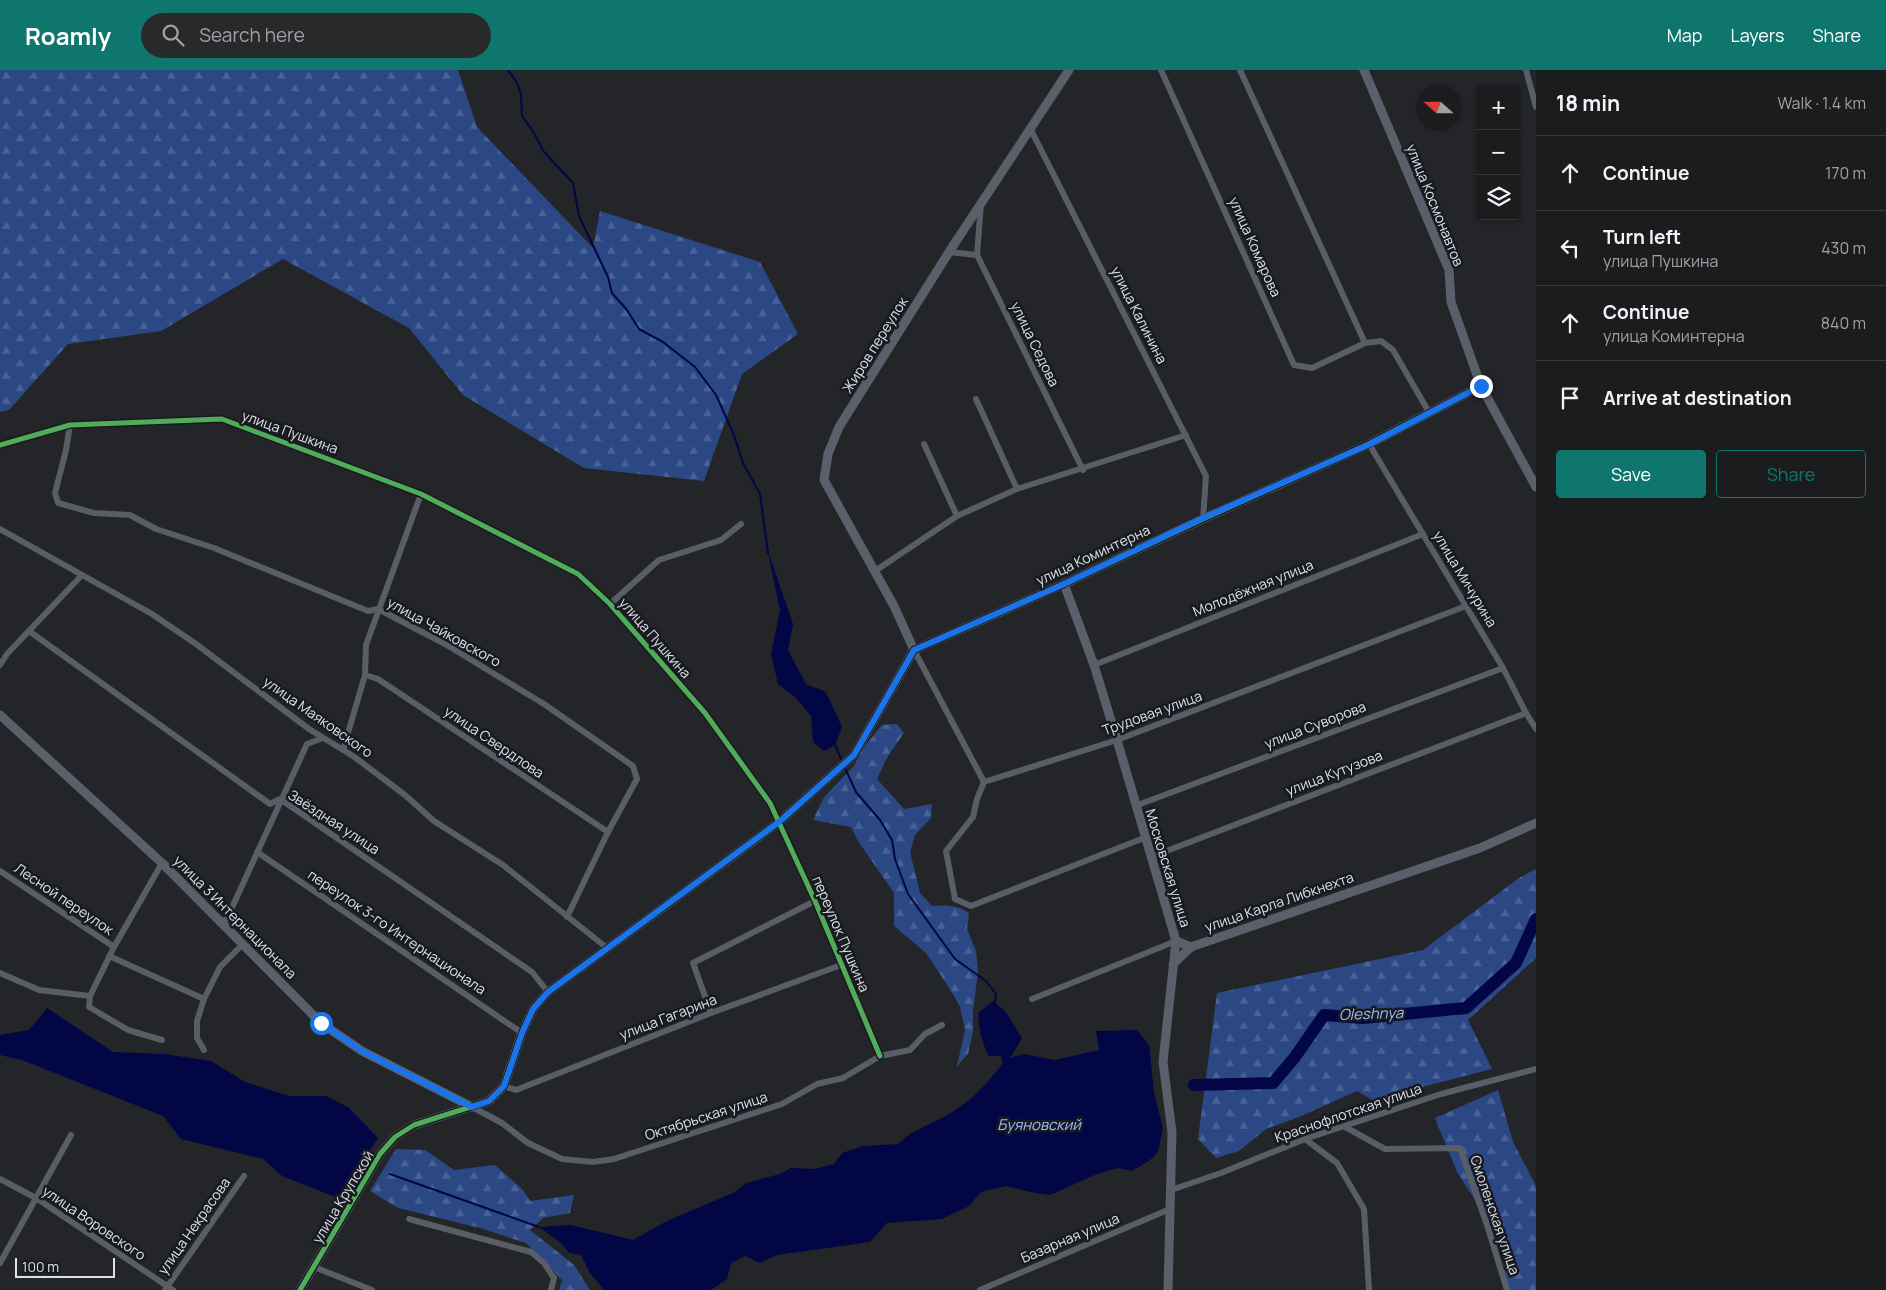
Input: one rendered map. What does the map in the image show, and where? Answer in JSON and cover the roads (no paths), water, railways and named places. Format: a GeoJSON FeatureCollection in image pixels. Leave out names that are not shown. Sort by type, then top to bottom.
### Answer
{"type":"FeatureCollection","features":[{"type":"Feature","properties":{"kind":"street","name":"Жиров переулок"},"geometry":{"type":"LineString","coordinates":[[914,650],[894,606],[824,480],[828,454],[839,427],[949,252],[1069,70]]}},
{"type":"Feature","properties":{"kind":"street","name":"улица Комарова"},"geometry":{"type":"LineString","coordinates":[[1161,70],[1294,365],[1312,368],[1365,343]]}},
{"type":"Feature","properties":{"kind":"street"},"geometry":{"type":"LineString","coordinates":[[1240,70],[1365,343],[1381,341],[1393,350],[1430,414]]}},
{"type":"Feature","properties":{"kind":"street","name":"улица Космонавтов"},"geometry":{"type":"LineString","coordinates":[[1364,70],[1449,270],[1451,302],[1481,386],[1536,486]]}},
{"type":"Feature","properties":{"kind":"street"},"geometry":{"type":"LineString","coordinates":[[1526,70],[1536,107]]}},
{"type":"Feature","properties":{"kind":"street","name":"улица Калинина"},"geometry":{"type":"LineString","coordinates":[[1030,128],[1206,476],[1203,518]]}},
{"type":"Feature","properties":{"kind":"street"},"geometry":{"type":"LineString","coordinates":[[949,252],[977,255],[981,203]]}},
{"type":"Feature","properties":{"kind":"street","name":"улица Седова"},"geometry":{"type":"LineString","coordinates":[[977,255],[1083,470]]}},
{"type":"Feature","properties":{"kind":"street","name":"улица Коминтерна"},"geometry":{"type":"LineString","coordinates":[[914,650],[1064,584],[1203,518],[1370,444],[1481,386]]}},
{"type":"Feature","properties":{"kind":"street"},"geometry":{"type":"LineString","coordinates":[[976,399],[1017,489]]}},
{"type":"Feature","properties":{"kind":"street","name":"улица Пушкина"},"geometry":{"type":"LineString","coordinates":[[0,445],[70,425],[222,419],[421,494],[578,574],[610,604],[704,713],[770,803],[779,822]]}},
{"type":"Feature","properties":{"kind":"street","name":"улица Чайковского"},"geometry":{"type":"LineString","coordinates":[[70,425],[55,493],[58,503],[94,513],[130,515],[156,529],[214,548],[368,611],[378,609],[445,644],[544,704],[633,766],[637,779],[608,832],[566,917]]}},
{"type":"Feature","properties":{"kind":"street"},"geometry":{"type":"LineString","coordinates":[[875,571],[958,516],[1017,489],[1083,470],[1186,435]]}},
{"type":"Feature","properties":{"kind":"street"},"geometry":{"type":"LineString","coordinates":[[924,444],[958,516]]}},
{"type":"Feature","properties":{"kind":"street","name":"улица Мичурина"},"geometry":{"type":"LineString","coordinates":[[1370,444],[1503,668],[1536,729]]}},
{"type":"Feature","properties":{"kind":"street"},"geometry":{"type":"LineString","coordinates":[[343,750],[365,675],[366,645],[421,494]]}},
{"type":"Feature","properties":{"kind":"street"},"geometry":{"type":"LineString","coordinates":[[610,604],[659,560],[721,540],[741,524]]}},
{"type":"Feature","properties":{"kind":"street","name":"улица Маяковского"},"geometry":{"type":"LineString","coordinates":[[0,529],[152,614],[196,644],[309,729],[343,750],[405,795],[434,821],[503,865],[607,948]]}},
{"type":"Feature","properties":{"kind":"street","name":"Молодёжная улица"},"geometry":{"type":"LineString","coordinates":[[1094,665],[1422,534]]}},
{"type":"Feature","properties":{"kind":"street"},"geometry":{"type":"LineString","coordinates":[[0,665],[6,654],[82,575]]}},
{"type":"Feature","properties":{"kind":"street","name":"Московская улица"},"geometry":{"type":"LineString","coordinates":[[1064,584],[1094,665],[1176,941],[1164,1062],[1172,1132],[1168,1290]]}},
{"type":"Feature","properties":{"kind":"street","name":"Трудовая улица"},"geometry":{"type":"LineString","coordinates":[[984,782],[1117,740],[1466,606]]}},
{"type":"Feature","properties":{"kind":"street","name":"Звёздная улица"},"geometry":{"type":"LineString","coordinates":[[29,631],[270,804],[280,799],[532,972],[548,992]]}},
{"type":"Feature","properties":{"kind":"street"},"geometry":{"type":"LineString","coordinates":[[914,650],[984,782],[977,799],[974,817],[946,851],[955,899],[971,906],[1144,838]]}},
{"type":"Feature","properties":{"kind":"street"},"geometry":{"type":"LineString","coordinates":[[472,1107],[489,1101],[504,1086],[522,1033],[533,1009],[548,992],[779,822],[854,755],[914,650]]}},
{"type":"Feature","properties":{"kind":"street","name":"улица Суворова"},"geometry":{"type":"LineString","coordinates":[[1135,806],[1503,668]]}},
{"type":"Feature","properties":{"kind":"street","name":"улица Свердлова"},"geometry":{"type":"LineString","coordinates":[[365,675],[378,680],[608,832]]}},
{"type":"Feature","properties":{"kind":"street","name":"улица Кутузова"},"geometry":{"type":"LineString","coordinates":[[1151,857],[1526,713]]}},
{"type":"Feature","properties":{"kind":"street","name":"улица 3 Интернационала"},"geometry":{"type":"LineString","coordinates":[[0,715],[162,863],[321,1023],[362,1051],[472,1107]]}},
{"type":"Feature","properties":{"kind":"street"},"geometry":{"type":"LineString","coordinates":[[222,924],[230,912],[280,799],[307,744],[323,738]]}},
{"type":"Feature","properties":{"kind":"street","name":"переулок Пушкина"},"geometry":{"type":"LineString","coordinates":[[779,822],[815,900],[880,1056]]}},
{"type":"Feature","properties":{"kind":"street","name":"улица Карла Либкнехта"},"geometry":{"type":"LineString","coordinates":[[1176,941],[1191,947],[1480,848],[1536,822]]}},
{"type":"Feature","properties":{"kind":"street","name":"переулок 3-го Интернационала"},"geometry":{"type":"LineString","coordinates":[[257,852],[522,1033]]}},
{"type":"Feature","properties":{"kind":"street","name":"Лесной переулок"},"geometry":{"type":"LineString","coordinates":[[90,996],[109,956],[162,863]]}},
{"type":"Feature","properties":{"kind":"street","name":"Лесной переулок"},"geometry":{"type":"LineString","coordinates":[[0,871],[114,947]]}},
{"type":"Feature","properties":{"kind":"street"},"geometry":{"type":"LineString","coordinates":[[711,1013],[693,963],[815,900]]}},
{"type":"Feature","properties":{"kind":"street"},"geometry":{"type":"LineString","coordinates":[[1032,999],[1176,941]]}},
{"type":"Feature","properties":{"kind":"street"},"geometry":{"type":"LineString","coordinates":[[204,1050],[197,1038],[197,1021],[204,999],[220,968],[243,944]]}},
{"type":"Feature","properties":{"kind":"street"},"geometry":{"type":"LineString","coordinates":[[1173,964],[1191,947]]}},
{"type":"Feature","properties":{"kind":"street"},"geometry":{"type":"LineString","coordinates":[[109,956],[204,999]]}},
{"type":"Feature","properties":{"kind":"street","name":"улица Гагарина"},"geometry":{"type":"LineString","coordinates":[[504,1086],[516,1090],[711,1013],[842,965]]}},
{"type":"Feature","properties":{"kind":"street"},"geometry":{"type":"LineString","coordinates":[[0,974],[40,990],[90,996],[89,1007],[128,1030],[162,1040]]}},
{"type":"Feature","properties":{"kind":"street","name":"Октябрьская улица"},"geometry":{"type":"LineString","coordinates":[[472,1107],[502,1123],[528,1143],[562,1159],[593,1162],[614,1159],[782,1104],[817,1084],[843,1078],[880,1056],[910,1050],[925,1034],[942,1025]]}},
{"type":"Feature","properties":{"kind":"street","name":"Краснофлотская улица"},"geometry":{"type":"LineString","coordinates":[[1171,1190],[1221,1173],[1305,1139],[1441,1094],[1536,1068]]}},
{"type":"Feature","properties":{"kind":"street","name":"улица Крупской"},"geometry":{"type":"LineString","coordinates":[[300,1290],[380,1154],[395,1137],[414,1125],[472,1107]]}},
{"type":"Feature","properties":{"kind":"street","name":"Смоленская улица"},"geometry":{"type":"LineString","coordinates":[[1345,1127],[1385,1149],[1460,1148],[1507,1290]]}},
{"type":"Feature","properties":{"kind":"street"},"geometry":{"type":"LineString","coordinates":[[0,1263],[71,1135]]}},
{"type":"Feature","properties":{"kind":"street"},"geometry":{"type":"LineString","coordinates":[[1305,1139],[1337,1163],[1364,1209],[1369,1290]]}},
{"type":"Feature","properties":{"kind":"street","name":"улица Некрасова"},"geometry":{"type":"LineString","coordinates":[[168,1289],[244,1176]]}},
{"type":"Feature","properties":{"kind":"street","name":"улица Воровского"},"geometry":{"type":"LineString","coordinates":[[0,1179],[36,1198],[168,1289]]}},
{"type":"Feature","properties":{"kind":"street","name":"Базарная улица"},"geometry":{"type":"LineString","coordinates":[[980,1290],[1170,1210]]}},
{"type":"Feature","properties":{"kind":"street"},"geometry":{"type":"LineString","coordinates":[[409,1219],[532,1252],[544,1263],[554,1278],[551,1290]]}},
{"type":"Feature","properties":{"kind":"street"},"geometry":{"type":"LineString","coordinates":[[314,1267],[372,1290]]}},
{"type":"Feature","properties":{"kind":"water"},"geometry":{"type":"Polygon","coordinates":[[[767,548],[793,624],[788,650],[806,684],[826,692],[842,727],[835,745],[824,751],[813,742],[811,716],[797,699],[778,684],[771,654],[780,610],[767,548]]]}},
{"type":"Feature","properties":{"kind":"water","name":"Буяновский"},"geometry":{"type":"Polygon","coordinates":[[[993,1001],[1006,1012],[1022,1038],[1010,1058],[1024,1054],[1055,1060],[1099,1050],[1096,1031],[1137,1030],[1149,1045],[1154,1093],[1163,1128],[1158,1152],[1149,1161],[1132,1171],[1118,1168],[1097,1174],[1050,1195],[1006,1186],[981,1192],[969,1206],[942,1219],[887,1223],[870,1242],[777,1255],[759,1263],[745,1256],[731,1263],[727,1279],[711,1290],[604,1290],[590,1273],[581,1255],[569,1253],[560,1242],[539,1227],[571,1225],[633,1240],[667,1221],[735,1192],[746,1183],[780,1174],[791,1168],[815,1169],[834,1164],[842,1153],[863,1146],[898,1144],[904,1138],[954,1111],[969,1100],[1003,1063],[1001,1056],[989,1056],[980,1030],[978,1013],[993,1001]]]}},
{"type":"Feature","properties":{"kind":"water"},"geometry":{"type":"Polygon","coordinates":[[[47,1008],[113,1052],[164,1054],[211,1061],[245,1082],[289,1096],[326,1096],[348,1107],[378,1138],[338,1198],[282,1176],[263,1159],[181,1139],[163,1116],[22,1060],[0,1055],[0,1035],[29,1030],[47,1008]]]}},
{"type":"Feature","properties":{"kind":"waterway"},"geometry":{"type":"LineString","coordinates":[[508,70],[516,81],[521,94],[522,116],[544,152],[573,183],[579,216],[608,277],[612,293],[627,310],[639,329],[663,342],[695,367],[716,395],[734,435],[743,463],[760,494],[768,553]]}},
{"type":"Feature","properties":{"kind":"waterway"},"geometry":{"type":"LineString","coordinates":[[835,745],[842,761]]}},
{"type":"Feature","properties":{"kind":"waterway"},"geometry":{"type":"LineString","coordinates":[[845,768],[856,792],[880,820],[892,840],[895,859],[908,894],[955,959],[986,981],[996,994],[995,1004]]}},
{"type":"Feature","properties":{"kind":"waterway","name":"Oleshnya"},"geometry":{"type":"LineString","coordinates":[[1194,1085],[1273,1083],[1295,1057],[1324,1015],[1363,1018],[1466,1008],[1516,963],[1536,919]]}},
{"type":"Feature","properties":{"kind":"waterway"},"geometry":{"type":"LineString","coordinates":[[360,1165],[364,1166]]}},
{"type":"Feature","properties":{"kind":"waterway"},"geometry":{"type":"LineString","coordinates":[[390,1174],[539,1227]]}}]}
